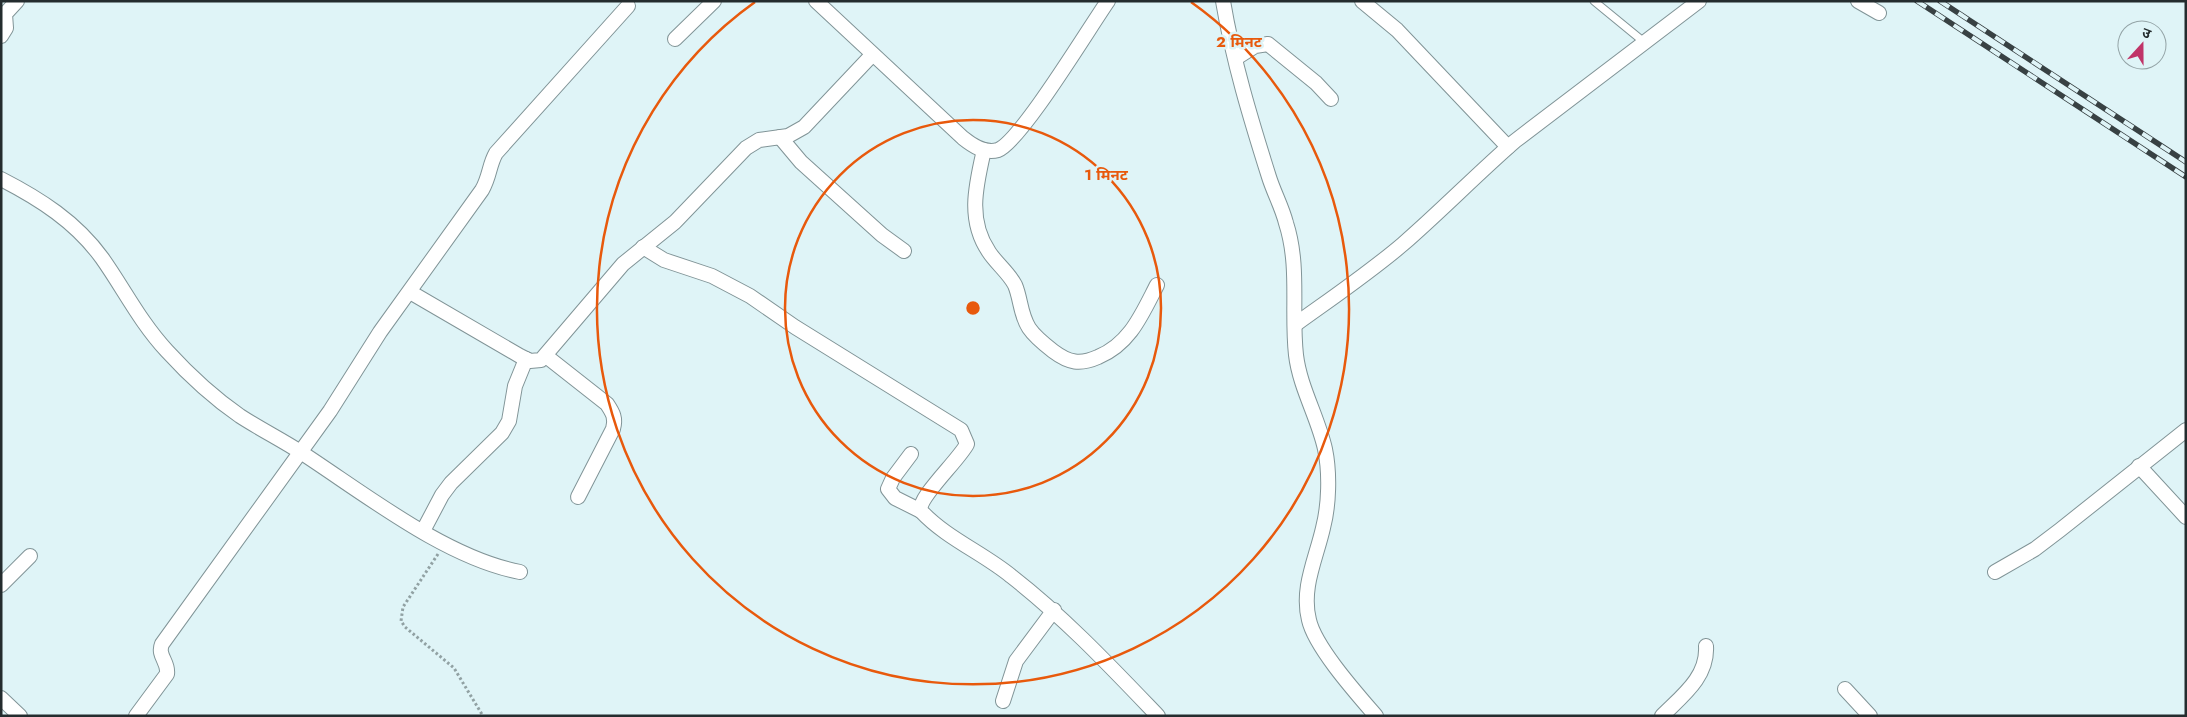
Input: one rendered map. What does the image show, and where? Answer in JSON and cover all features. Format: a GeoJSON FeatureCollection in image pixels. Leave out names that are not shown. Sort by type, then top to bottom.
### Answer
{"type":"FeatureCollection","features":[{"type":"Feature","properties":{"kind":"street"},"geometry":{"type":"LineString","coordinates":[[1,36],[6,28],[5,14],[17,1]]}},
{"type":"Feature","properties":{"kind":"street"},"geometry":{"type":"LineString","coordinates":[[675,39],[714,1]]}},
{"type":"Feature","properties":{"kind":"street"},"geometry":{"type":"LineString","coordinates":[[816,1],[963,138],[977,148],[991,152],[1000,149],[1011,140],[1036,108],[1108,1]]}},
{"type":"Feature","properties":{"kind":"street"},"geometry":{"type":"LineString","coordinates":[[1223,1],[1236,58],[1264,159],[1287,224],[1293,255],[1296,354],[1300,374],[1325,449],[1327,476],[1324,526],[1307,587],[1306,602],[1309,621],[1316,638],[1376,716]]}},
{"type":"Feature","properties":{"kind":"street"},"geometry":{"type":"LineString","coordinates":[[1362,1],[1397,30],[1508,147]]}},
{"type":"Feature","properties":{"kind":"street"},"geometry":{"type":"LineString","coordinates":[[1296,324],[1366,274],[1403,244],[1508,147],[1699,1]]}},
{"type":"Feature","properties":{"kind":"street"},"geometry":{"type":"LineString","coordinates":[[1858,1],[1879,13]]}},
{"type":"Feature","properties":{"kind":"street"},"geometry":{"type":"LineString","coordinates":[[136,716],[167,674],[168,668],[160,654],[162,644],[300,452],[482,190],[490,174],[491,162],[496,153],[628,6]]}},
{"type":"Feature","properties":{"kind":"street"},"geometry":{"type":"LineString","coordinates":[[1236,58],[1255,46],[1268,44],[1316,82],[1331,99]]}},
{"type":"Feature","properties":{"kind":"street"},"geometry":{"type":"LineString","coordinates":[[410,292],[526,359],[536,362],[546,356],[623,264],[675,222],[746,148],[770,136],[780,137],[796,134],[804,128],[872,55]]}},
{"type":"Feature","properties":{"kind":"street"},"geometry":{"type":"LineString","coordinates":[[780,137],[801,162],[882,235],[904,251]]}},
{"type":"Feature","properties":{"kind":"street"},"geometry":{"type":"LineString","coordinates":[[984,150],[974,209],[977,228],[982,243],[1013,282],[1018,294],[1022,316],[1038,339],[1071,362],[1089,361],[1110,352],[1120,344],[1136,324],[1157,285]]}},
{"type":"Feature","properties":{"kind":"street"},"geometry":{"type":"LineString","coordinates":[[1,180],[44,202],[85,238],[102,258],[148,330],[206,388],[239,415],[423,531],[468,556],[501,569],[520,572]]}},
{"type":"Feature","properties":{"kind":"street"},"geometry":{"type":"LineString","coordinates":[[643,248],[664,260],[712,276],[750,296],[961,430],[967,444],[954,464],[922,500],[921,511]]}},
{"type":"Feature","properties":{"kind":"street"},"geometry":{"type":"LineString","coordinates":[[546,356],[607,404],[613,412],[615,421],[613,429],[578,497]]}},
{"type":"Feature","properties":{"kind":"street"},"geometry":{"type":"LineString","coordinates":[[423,531],[446,489],[502,433],[509,422],[515,386],[526,359]]}},
{"type":"Feature","properties":{"kind":"street"},"geometry":{"type":"LineString","coordinates":[[1995,572],[2035,549],[2186,430]]}},
{"type":"Feature","properties":{"kind":"street"},"geometry":{"type":"LineString","coordinates":[[910,454],[893,478],[888,489],[895,498],[921,511],[1009,574],[1054,610],[1091,645],[1158,716]]}},
{"type":"Feature","properties":{"kind":"street"},"geometry":{"type":"LineString","coordinates":[[2139,466],[2186,517]]}},
{"type":"Feature","properties":{"kind":"street"},"geometry":{"type":"LineString","coordinates":[[1,585],[30,556]]}},
{"type":"Feature","properties":{"kind":"street"},"geometry":{"type":"LineString","coordinates":[[1003,701],[1016,661],[1054,610]]}},
{"type":"Feature","properties":{"kind":"street"},"geometry":{"type":"LineString","coordinates":[[1662,716],[1700,675],[1706,665],[1706,646]]}},
{"type":"Feature","properties":{"kind":"street"},"geometry":{"type":"LineString","coordinates":[[1845,689],[1870,716]]}},
{"type":"Feature","properties":{"kind":"street"},"geometry":{"type":"LineString","coordinates":[[1,698],[20,716]]}},
{"type":"Feature","properties":{"kind":"lane"},"geometry":{"type":"LineString","coordinates":[[1594,1],[1644,42]]}},
{"type":"Feature","properties":{"kind":"path"},"geometry":{"type":"LineString","coordinates":[[445,543],[403,607],[401,620],[405,627],[454,668],[483,716]]}},
{"type":"Feature","properties":{"kind":"railway"},"geometry":{"type":"LineString","coordinates":[[1917,1],[2186,177]]}},
{"type":"Feature","properties":{"kind":"railway"},"geometry":{"type":"LineString","coordinates":[[1940,1],[2186,162]]}}]}
